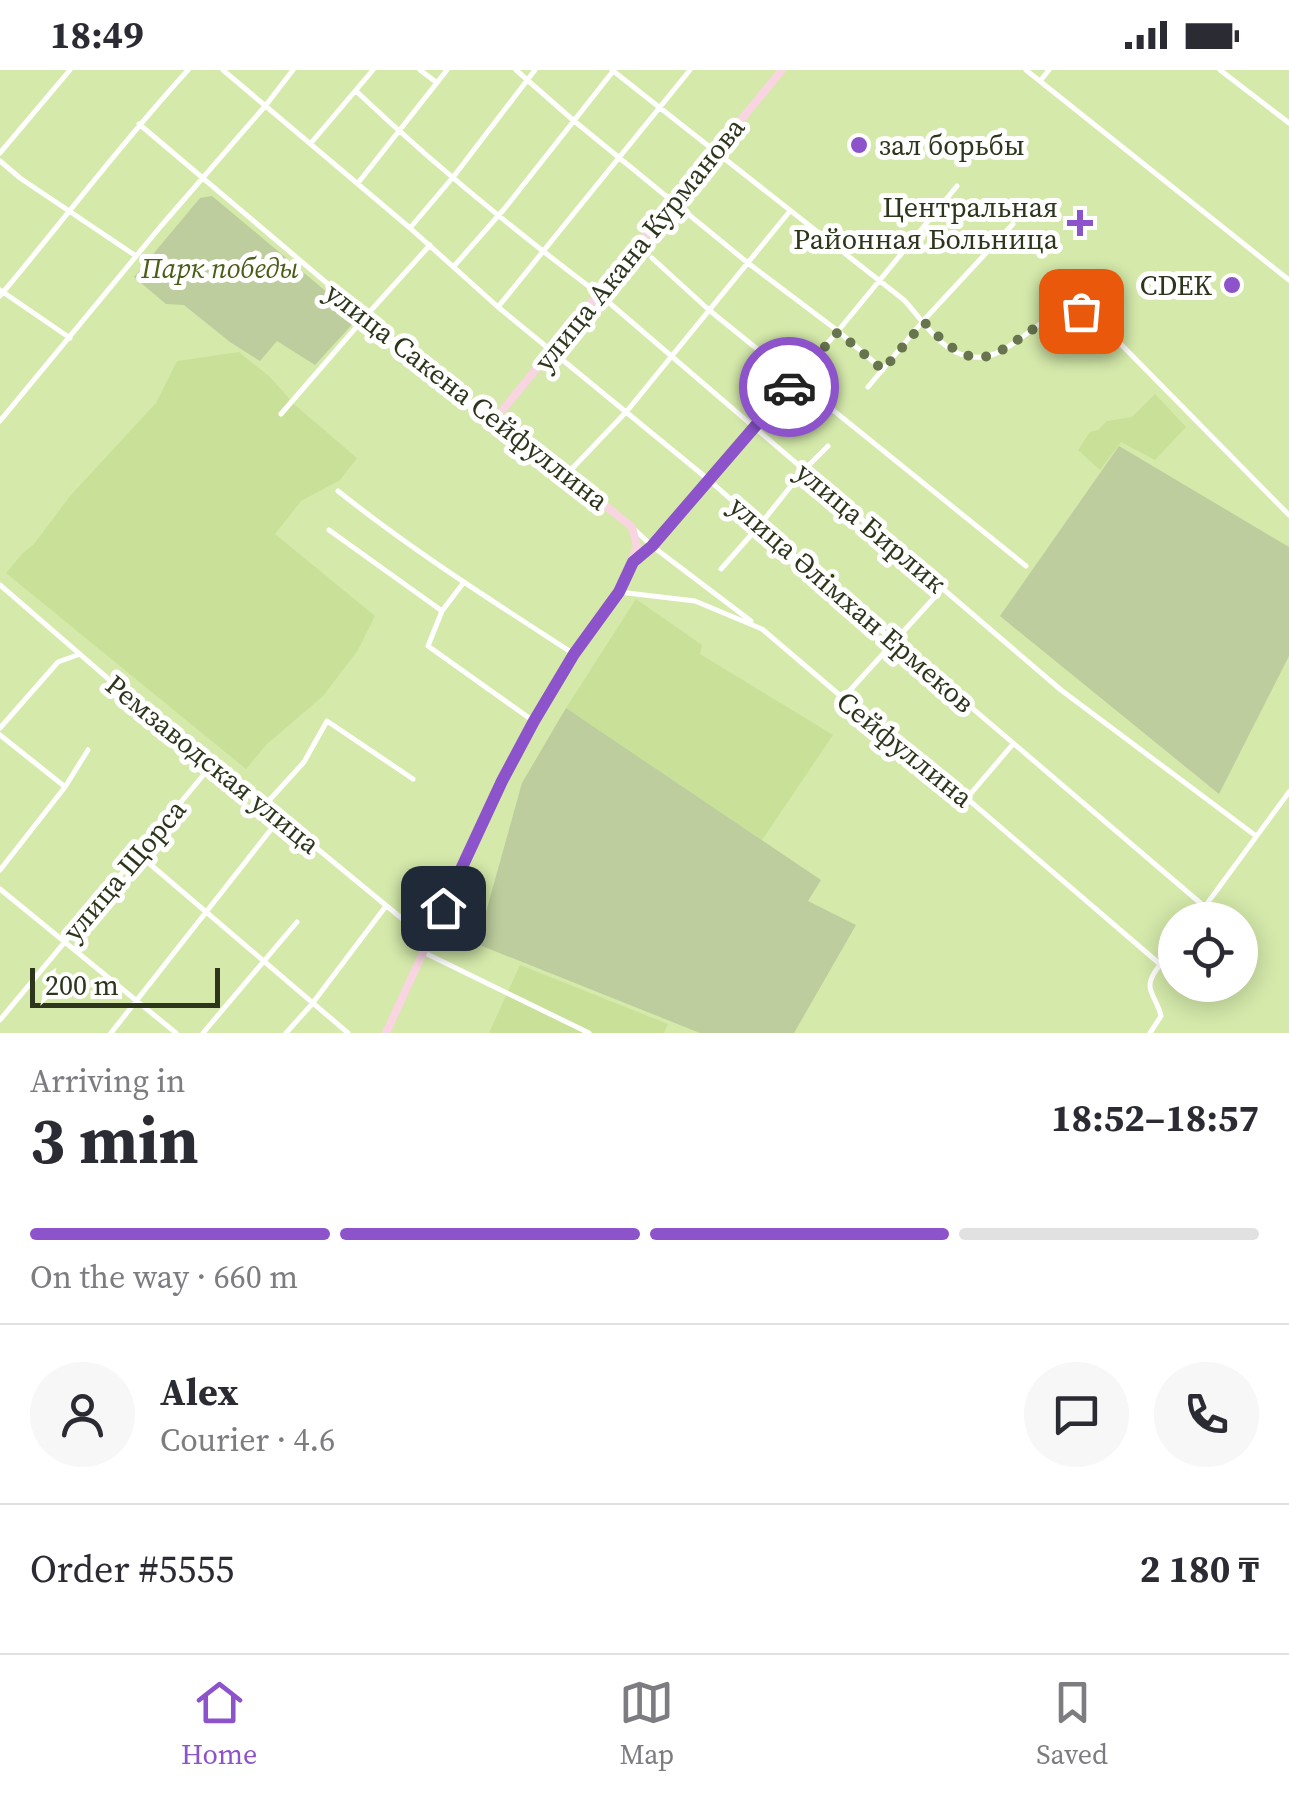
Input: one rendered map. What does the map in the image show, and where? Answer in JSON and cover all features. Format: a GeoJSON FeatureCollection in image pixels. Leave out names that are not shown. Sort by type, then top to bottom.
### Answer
{"type":"FeatureCollection","features":[{"type":"Feature","properties":{"kind":"main road","name":"улица Акана Курманова"},"geometry":{"type":"LineString","coordinates":[[496,418],[782,70]]}},
{"type":"Feature","properties":{"kind":"main road","name":"улица Сакена Сейфуллина"},"geometry":{"type":"LineString","coordinates":[[496,418],[632,527]]}},
{"type":"Feature","properties":{"kind":"main road"},"geometry":{"type":"LineString","coordinates":[[386,1033],[502,781],[574,654],[619,592],[637,547],[632,527]]}},
{"type":"Feature","properties":{"kind":"street"},"geometry":{"type":"LineString","coordinates":[[0,153],[70,70]]}},
{"type":"Feature","properties":{"kind":"street"},"geometry":{"type":"LineString","coordinates":[[70,338],[1,293],[138,124],[188,70]]}},
{"type":"Feature","properties":{"kind":"street","name":"улица Әлімхан Ермеков"},"geometry":{"type":"LineString","coordinates":[[224,70],[1199,902]]}},
{"type":"Feature","properties":{"kind":"street"},"geometry":{"type":"LineString","coordinates":[[0,421],[201,178],[266,106],[292,70]]}},
{"type":"Feature","properties":{"kind":"street"},"geometry":{"type":"LineString","coordinates":[[311,143],[372,70]]}},
{"type":"Feature","properties":{"kind":"street"},"geometry":{"type":"LineString","coordinates":[[420,70],[436,82]]}},
{"type":"Feature","properties":{"kind":"street"},"geometry":{"type":"LineString","coordinates":[[358,183],[448,70]]}},
{"type":"Feature","properties":{"kind":"street"},"geometry":{"type":"LineString","coordinates":[[516,70],[883,370]]}},
{"type":"Feature","properties":{"kind":"street"},"geometry":{"type":"LineString","coordinates":[[410,228],[535,70]]}},
{"type":"Feature","properties":{"kind":"street"},"geometry":{"type":"LineString","coordinates":[[454,266],[613,70],[904,300],[958,353],[974,357],[996,354],[1062,312],[1081,311],[1090,316],[1289,515]]}},
{"type":"Feature","properties":{"kind":"street"},"geometry":{"type":"LineString","coordinates":[[498,306],[690,70]]}},
{"type":"Feature","properties":{"kind":"street"},"geometry":{"type":"LineString","coordinates":[[1026,70],[1289,280]]}},
{"type":"Feature","properties":{"kind":"street"},"geometry":{"type":"LineString","coordinates":[[1040,81],[1049,70]]}},
{"type":"Feature","properties":{"kind":"street"},"geometry":{"type":"LineString","coordinates":[[1220,70],[1289,123]]}},
{"type":"Feature","properties":{"kind":"street","name":"улица Бирлик"},"geometry":{"type":"LineString","coordinates":[[356,91],[399,132],[599,294],[1061,690],[1256,836]]}},
{"type":"Feature","properties":{"kind":"street","name":"улица Сакена Сейфуллина"},"geometry":{"type":"LineString","coordinates":[[138,124],[459,396],[496,418]]}},
{"type":"Feature","properties":{"kind":"street"},"geometry":{"type":"LineString","coordinates":[[0,161],[136,256]]}},
{"type":"Feature","properties":{"kind":"street"},"geometry":{"type":"LineString","coordinates":[[633,562],[652,546],[838,332],[957,186]]}},
{"type":"Feature","properties":{"kind":"street"},"geometry":{"type":"LineString","coordinates":[[566,475],[627,411],[790,211]]}},
{"type":"Feature","properties":{"kind":"street"},"geometry":{"type":"LineString","coordinates":[[868,387],[1014,224]]}},
{"type":"Feature","properties":{"kind":"street"},"geometry":{"type":"LineString","coordinates":[[282,414],[430,245]]}},
{"type":"Feature","properties":{"kind":"street"},"geometry":{"type":"LineString","coordinates":[[652,258],[709,310],[1026,566]]}},
{"type":"Feature","properties":{"kind":"street"},"geometry":{"type":"LineString","coordinates":[[720,569],[828,446]]}},
{"type":"Feature","properties":{"kind":"street"},"geometry":{"type":"LineString","coordinates":[[338,491],[464,582],[574,654]]}},
{"type":"Feature","properties":{"kind":"street","name":"улица Сакена Сейфуллина"},"geometry":{"type":"LineString","coordinates":[[632,527],[762,629]]}},
{"type":"Feature","properties":{"kind":"street"},"geometry":{"type":"LineString","coordinates":[[329,530],[442,610]]}},
{"type":"Feature","properties":{"kind":"street"},"geometry":{"type":"LineString","coordinates":[[464,582],[442,610],[428,646],[534,721]]}},
{"type":"Feature","properties":{"kind":"street","name":"Ремзаводская улица"},"geometry":{"type":"LineString","coordinates":[[0,585],[210,767],[280,818],[428,940]]}},
{"type":"Feature","properties":{"kind":"street"},"geometry":{"type":"LineString","coordinates":[[842,698],[943,588]]}},
{"type":"Feature","properties":{"kind":"street","name":"Сейфуллина"},"geometry":{"type":"LineString","coordinates":[[619,592],[695,601],[762,629],[842,698],[907,747],[1158,963]]}},
{"type":"Feature","properties":{"kind":"street"},"geometry":{"type":"LineString","coordinates":[[64,787],[0,732],[58,662],[80,654]]}},
{"type":"Feature","properties":{"kind":"street"},"geometry":{"type":"LineString","coordinates":[[264,806],[304,762],[326,721],[412,778]]}},
{"type":"Feature","properties":{"kind":"street"},"geometry":{"type":"LineString","coordinates":[[966,798],[1014,744]]}},
{"type":"Feature","properties":{"kind":"street"},"geometry":{"type":"LineString","coordinates":[[0,870],[88,750]]}},
{"type":"Feature","properties":{"kind":"street","name":"улица Щорса"},"geometry":{"type":"LineString","coordinates":[[0,1020],[210,767]]}},
{"type":"Feature","properties":{"kind":"street"},"geometry":{"type":"LineString","coordinates":[[1209,902],[1289,792]]}},
{"type":"Feature","properties":{"kind":"street"},"geometry":{"type":"LineString","coordinates":[[111,1033],[280,818]]}},
{"type":"Feature","properties":{"kind":"street"},"geometry":{"type":"LineString","coordinates":[[137,853],[348,1033]]}},
{"type":"Feature","properties":{"kind":"street"},"geometry":{"type":"LineString","coordinates":[[0,889],[176,1033]]}},
{"type":"Feature","properties":{"kind":"street"},"geometry":{"type":"LineString","coordinates":[[286,1033],[387,905]]}},
{"type":"Feature","properties":{"kind":"street"},"geometry":{"type":"LineString","coordinates":[[203,1033],[297,922]]}},
{"type":"Feature","properties":{"kind":"street"},"geometry":{"type":"LineString","coordinates":[[423,952],[589,1033]]}},
{"type":"Feature","properties":{"kind":"street"},"geometry":{"type":"LineString","coordinates":[[1150,1033],[1161,1016],[1149,988],[1149,981],[1158,970]]}},
{"type":"Feature","properties":{"kind":"shaded area"},"geometry":{"type":"Polygon","coordinates":[[[239,352],[357,458],[340,480],[301,501],[275,534],[375,616],[358,650],[323,696],[267,744],[246,769],[6,573],[156,403],[177,361],[239,352]]]}},
{"type":"Feature","properties":{"kind":"shaded area"},"geometry":{"type":"Polygon","coordinates":[[[1155,394],[1186,427],[1155,460],[1121,442],[1100,470],[1078,450],[1090,432],[1107,421],[1132,417],[1155,394]]]}},
{"type":"Feature","properties":{"kind":"shaded area"},"geometry":{"type":"Polygon","coordinates":[[[636,599],[702,645],[700,654],[833,735],[762,840],[566,708],[636,599]]]}},
{"type":"Feature","properties":{"kind":"shaded area"},"geometry":{"type":"Polygon","coordinates":[[[520,965],[668,1024],[664,1033],[489,1033],[520,965]]]}},
{"type":"Feature","properties":{"kind":"green space","name":"Парк победы"},"geometry":{"type":"Polygon","coordinates":[[[212,196],[358,318],[315,365],[277,341],[260,361],[184,305],[166,304],[134,277],[200,198],[212,196]]]}},
{"type":"Feature","properties":{"kind":"green space"},"geometry":{"type":"Polygon","coordinates":[[[1119,446],[1289,547],[1289,656],[1219,794],[1000,616],[1119,446]]]}},
{"type":"Feature","properties":{"kind":"green space"},"geometry":{"type":"Polygon","coordinates":[[[566,708],[821,880],[808,901],[856,925],[794,1033],[700,1033],[477,944],[522,783],[566,708]]]}},
{"type":"Feature","properties":{"kind":"way so far"},"geometry":{"type":"LineString","coordinates":[[789,387],[838,332],[883,370],[924,322],[948,347],[982,357],[996,354],[1062,312],[1081,311]]}},
{"type":"Feature","properties":{"kind":"place","name":"зал борьбы"},"geometry":{"type":"Point","coordinates":[859,145]}},
{"type":"Feature","properties":{"kind":"place","name":"Центральная Районная Больница"},"geometry":{"type":"Point","coordinates":[1080,223]}},
{"type":"Feature","properties":{"kind":"place","name":"CDEK"},"geometry":{"type":"Point","coordinates":[1232,285]}},
{"type":"Feature","properties":{"kind":"route"},"geometry":{"type":"LineString","coordinates":[[443,908],[534,721],[574,654],[619,592],[633,562],[652,546],[789,387]]}}]}
